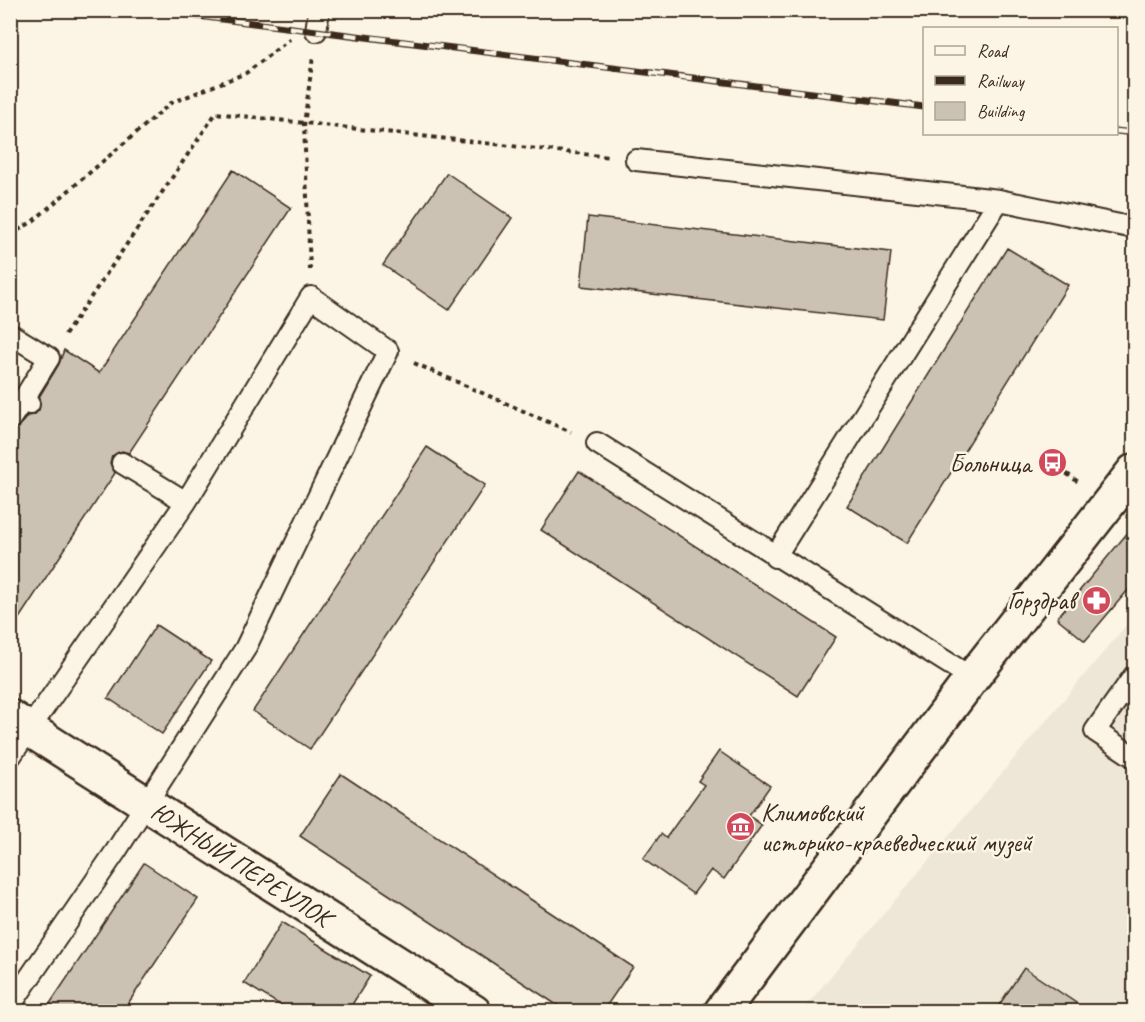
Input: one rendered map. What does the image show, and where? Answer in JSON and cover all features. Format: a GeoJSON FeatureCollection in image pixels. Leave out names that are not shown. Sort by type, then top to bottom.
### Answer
{"type":"FeatureCollection","features":[{"type":"Feature","properties":{"kind":"main road"},"geometry":{"type":"LineString","coordinates":[[721,1011],[972,678],[1134,471]]}},
{"type":"Feature","properties":{"kind":"main road","name":"ЮЖНЫЙ ПЕРЕУЛОК"},"geometry":{"type":"LineString","coordinates":[[19,723],[474,1011]]}},
{"type":"Feature","properties":{"kind":"lane"},"geometry":{"type":"LineString","coordinates":[[316,31],[319,10]]}},
{"type":"Feature","properties":{"kind":"lane"},"geometry":{"type":"LineString","coordinates":[[636,160],[999,200],[1134,228]]}},
{"type":"Feature","properties":{"kind":"lane"},"geometry":{"type":"LineString","coordinates":[[775,556],[999,200]]}},
{"type":"Feature","properties":{"kind":"lane"},"geometry":{"type":"LineString","coordinates":[[10,757],[19,723],[186,502],[311,297],[388,351],[245,649],[145,802],[116,851],[10,1006]]}},
{"type":"Feature","properties":{"kind":"lane"},"geometry":{"type":"LineString","coordinates":[[10,334],[49,358],[26,402],[10,418]]}},
{"type":"Feature","properties":{"kind":"lane"},"geometry":{"type":"LineString","coordinates":[[597,443],[972,678]]}},
{"type":"Feature","properties":{"kind":"lane"},"geometry":{"type":"LineString","coordinates":[[122,463],[186,502]]}},
{"type":"Feature","properties":{"kind":"lane"},"geometry":{"type":"LineString","coordinates":[[1134,676],[1095,731],[1134,757]]}},
{"type":"Feature","properties":{"kind":"path"},"geometry":{"type":"LineString","coordinates":[[311,297],[304,125],[316,31]]}},
{"type":"Feature","properties":{"kind":"path"},"geometry":{"type":"LineString","coordinates":[[10,235],[32,222],[171,103],[246,74],[292,37]]}},
{"type":"Feature","properties":{"kind":"path"},"geometry":{"type":"LineString","coordinates":[[49,358],[216,113],[304,125],[636,160]]}},
{"type":"Feature","properties":{"kind":"path"},"geometry":{"type":"LineString","coordinates":[[388,351],[597,443]]}},
{"type":"Feature","properties":{"kind":"shaded area"},"geometry":{"type":"Polygon","coordinates":[[[1134,616],[1134,1011],[1088,1011],[1024,968],[995,1011],[801,1012],[1134,616]]]}},
{"type":"Feature","properties":{"kind":"building"},"geometry":{"type":"Polygon","coordinates":[[[233,170],[291,208],[129,453],[122,451],[112,456],[110,463],[115,473],[10,632],[10,432],[20,426],[27,416],[34,415],[39,410],[39,397],[59,364],[64,350],[99,373],[233,170]]]}},
{"type":"Feature","properties":{"kind":"building"},"geometry":{"type":"Polygon","coordinates":[[[447,173],[512,218],[449,310],[383,265],[447,173]]]}},
{"type":"Feature","properties":{"kind":"building"},"geometry":{"type":"Polygon","coordinates":[[[588,217],[891,252],[883,320],[581,286],[588,217]]]}},
{"type":"Feature","properties":{"kind":"building"},"geometry":{"type":"Polygon","coordinates":[[[1007,248],[1068,285],[907,543],[847,506],[1007,248]]]}},
{"type":"Feature","properties":{"kind":"building"},"geometry":{"type":"Polygon","coordinates":[[[427,447],[485,485],[310,749],[253,711],[427,447]]]}},
{"type":"Feature","properties":{"kind":"building"},"geometry":{"type":"Polygon","coordinates":[[[579,471],[836,637],[798,696],[541,530],[579,471]]]}},
{"type":"Feature","properties":{"kind":"building","name":"Горздрав"},"geometry":{"type":"Polygon","coordinates":[[[1134,525],[1134,583],[1085,641],[1057,618],[1134,525]]]}},
{"type":"Feature","properties":{"kind":"building"},"geometry":{"type":"Polygon","coordinates":[[[156,625],[211,661],[162,734],[108,698],[156,625]]]}},
{"type":"Feature","properties":{"kind":"building"},"geometry":{"type":"Polygon","coordinates":[[[719,751],[770,786],[749,816],[762,825],[724,879],[711,870],[693,894],[643,859],[661,834],[666,838],[704,785],[698,781],[719,751]]]}},
{"type":"Feature","properties":{"kind":"building"},"geometry":{"type":"Polygon","coordinates":[[[341,774],[633,967],[603,1011],[566,1011],[300,836],[341,774]]]}},
{"type":"Feature","properties":{"kind":"building"},"geometry":{"type":"Polygon","coordinates":[[[144,863],[198,899],[123,1011],[45,1011],[144,863]]]}},
{"type":"Feature","properties":{"kind":"building"},"geometry":{"type":"Polygon","coordinates":[[[282,922],[370,976],[348,1011],[290,1011],[244,983],[282,922]]]}},
{"type":"Feature","properties":{"kind":"building"},"geometry":{"type":"Polygon","coordinates":[[[1024,968],[1088,1011],[995,1011],[1024,968]]]}},
{"type":"Feature","properties":{"kind":"railway"},"geometry":{"type":"LineString","coordinates":[[150,10],[923,107]]}},
{"type":"Feature","properties":{"kind":"railway"},"geometry":{"type":"LineString","coordinates":[[1118,131],[1134,133]]}},
{"type":"Feature","properties":{"kind":"place","name":"Больница"},"geometry":{"type":"Point","coordinates":[1052,463]}},
{"type":"Feature","properties":{"kind":"place","name":"Горздрав"},"geometry":{"type":"Point","coordinates":[1096,600]}},
{"type":"Feature","properties":{"kind":"place","name":"Климовский историко-краеведческий музей"},"geometry":{"type":"Point","coordinates":[740,827]}}]}
